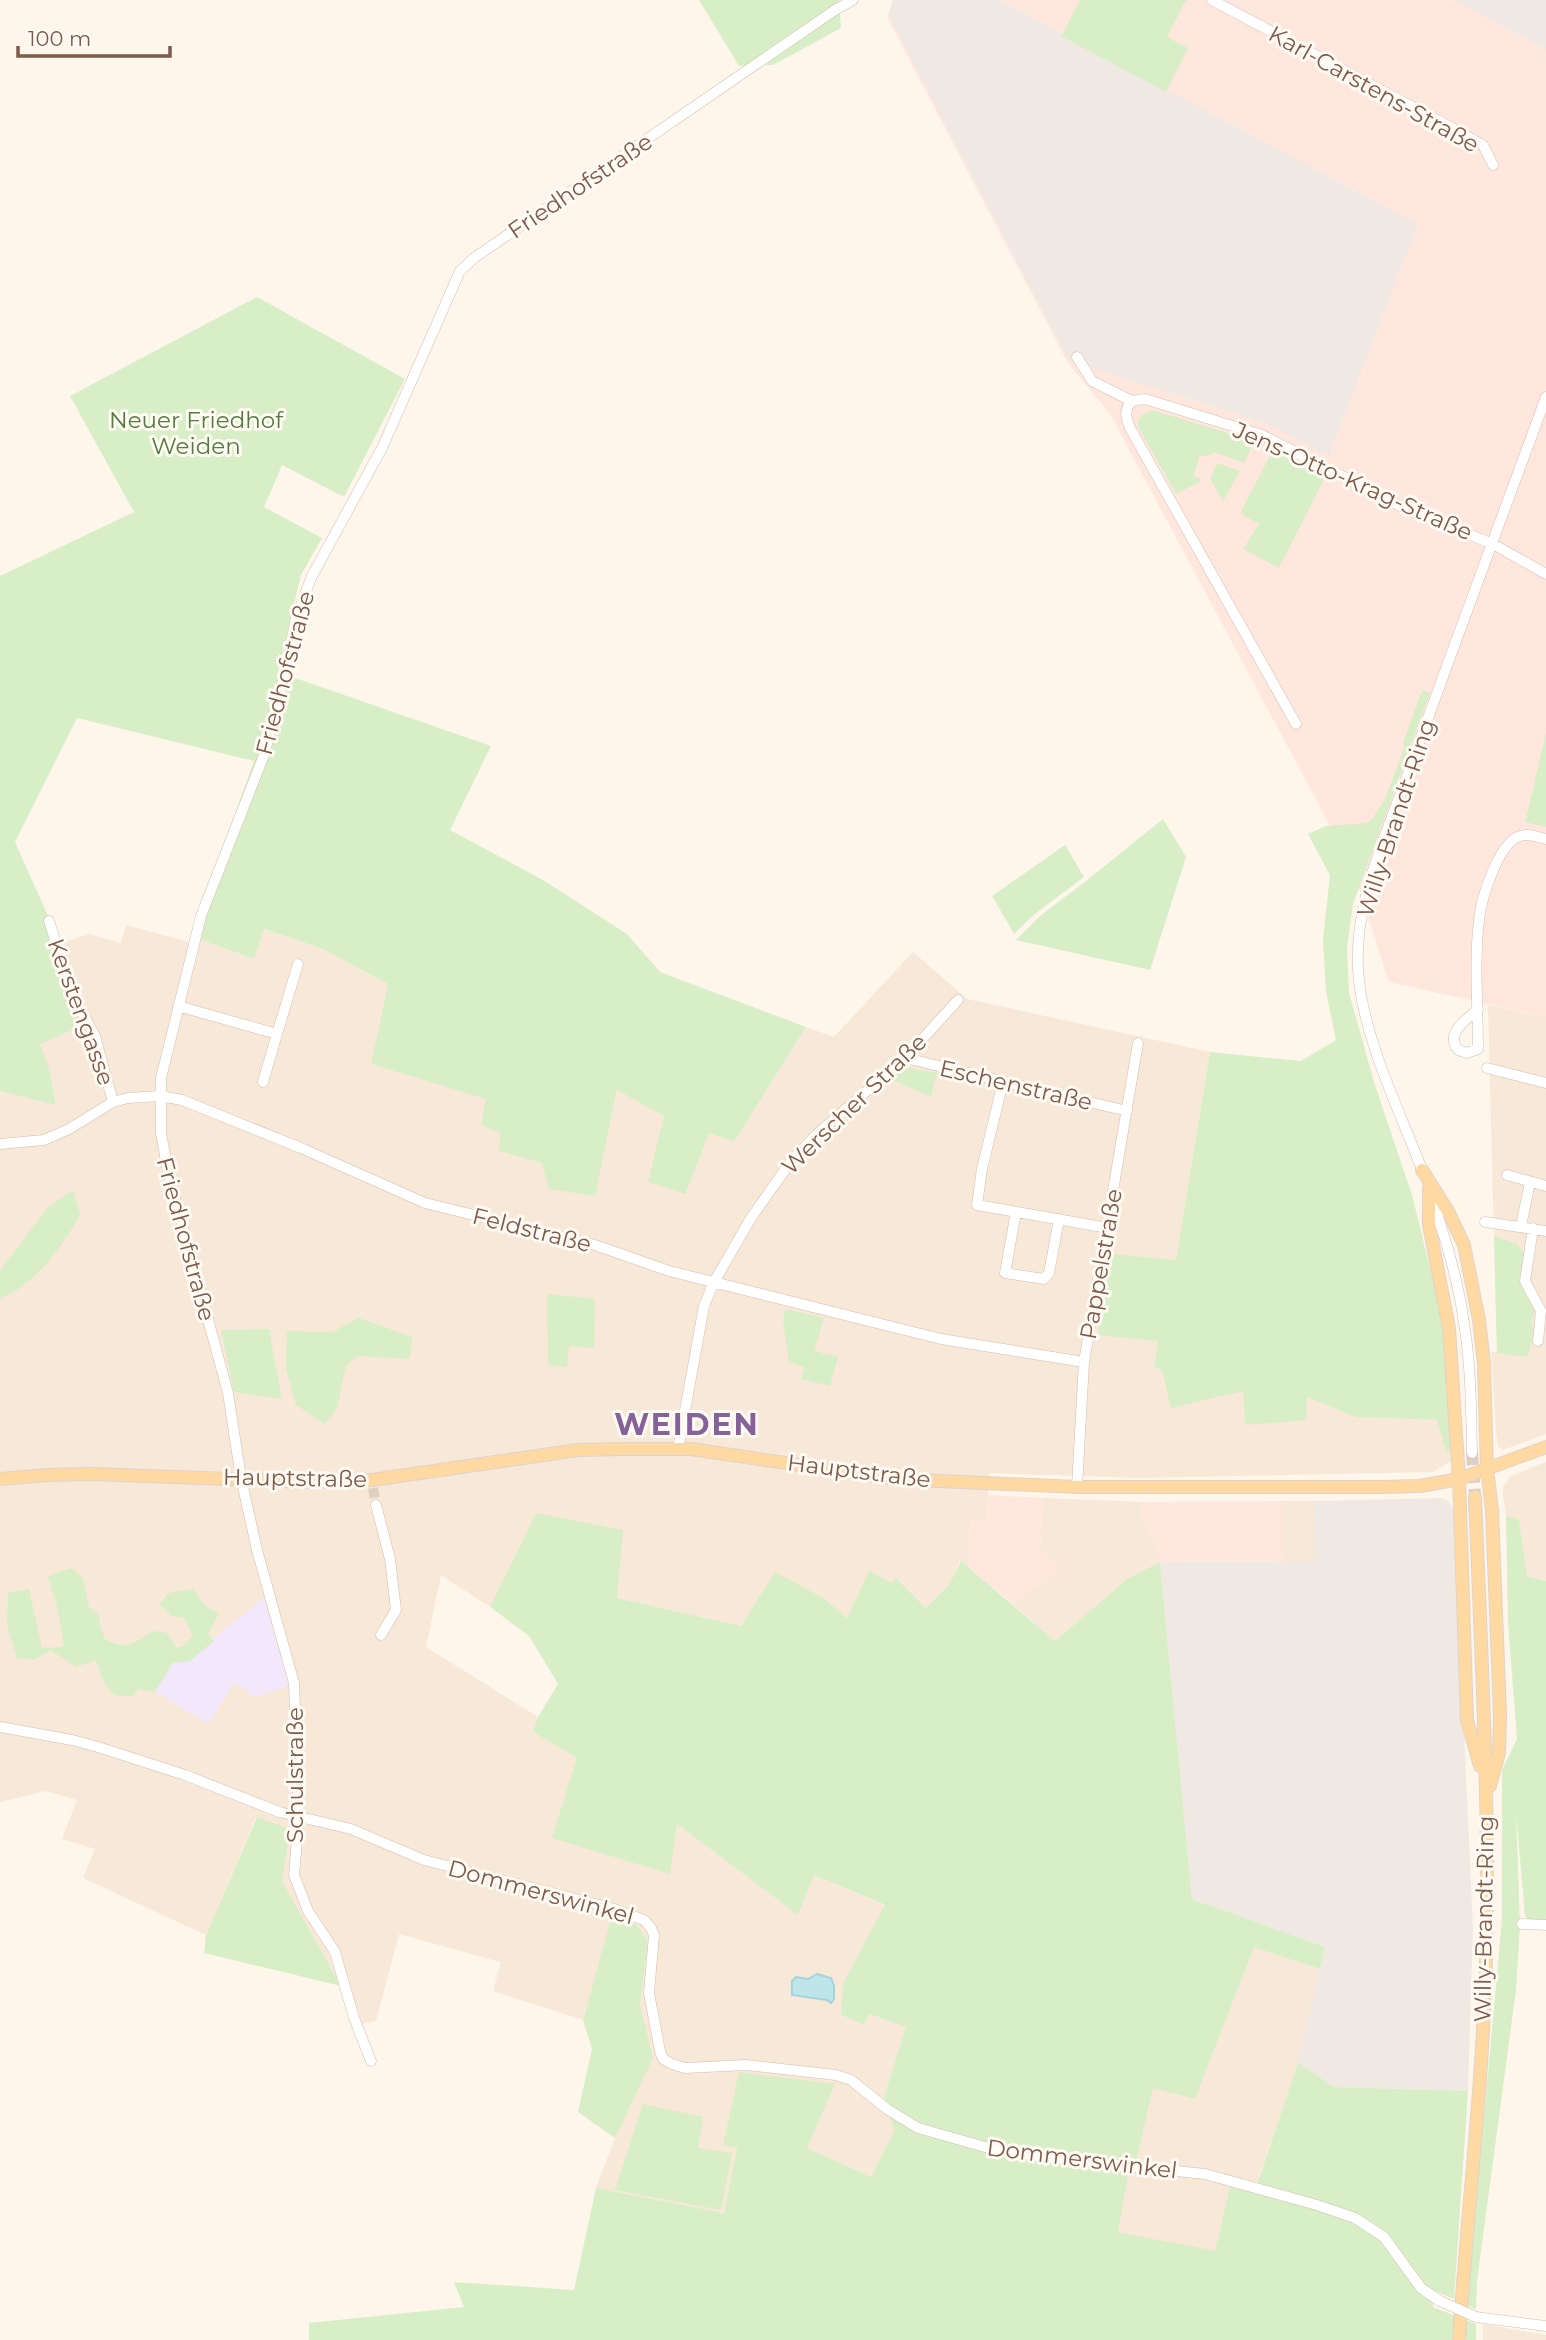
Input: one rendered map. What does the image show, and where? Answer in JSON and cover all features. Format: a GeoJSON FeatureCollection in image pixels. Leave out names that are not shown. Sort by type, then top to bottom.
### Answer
{"type":"FeatureCollection","features":[{"type":"Feature","properties":{"kind":"main road"},"geometry":{"type":"LineString","coordinates":[[1422,1170],[1464,1245],[1471,1273],[1484,1363],[1500,1714],[1499,1754],[1486,1797]]}},
{"type":"Feature","properties":{"kind":"main road"},"geometry":{"type":"LineString","coordinates":[[1429,1188],[1429,1225],[1449,1328],[1459,1479],[1467,1720],[1486,1783]]}},
{"type":"Feature","properties":{"kind":"main road","name":"Hauptstraße"},"geometry":{"type":"LineString","coordinates":[[0,1479],[92,1474],[373,1484],[578,1450],[678,1449],[894,1479],[1077,1487],[1381,1487],[1420,1486],[1459,1479],[1546,1447]]}},
{"type":"Feature","properties":{"kind":"main road","name":"Willy-Brandt-Ring"},"geometry":{"type":"LineString","coordinates":[[1459,2340],[1476,2144],[1486,1962],[1486,1783],[1475,1497]]}},
{"type":"Feature","properties":{"kind":"street","name":"Friedhofstraße"},"geometry":{"type":"LineString","coordinates":[[241,1478],[228,1393],[167,1172],[162,1141],[160,1078],[201,916],[264,755],[296,618],[312,576],[382,448],[460,271],[474,258],[853,0]]}},
{"type":"Feature","properties":{"kind":"street","name":"Karl-Carstens-Straße"},"geometry":{"type":"LineString","coordinates":[[1212,0],[1483,145],[1493,164]]}},
{"type":"Feature","properties":{"kind":"street","name":"Jens-Otto-Krag-Straße"},"geometry":{"type":"LineString","coordinates":[[1077,357],[1092,381],[1132,401],[1145,399],[1262,435],[1412,512],[1493,544],[1546,574]]}},
{"type":"Feature","properties":{"kind":"street","name":"Willy-Brandt-Ring"},"geometry":{"type":"LineString","coordinates":[[1472,1453],[1470,1375],[1463,1315],[1448,1248],[1429,1188],[1374,1046],[1363,1004],[1358,970],[1360,931],[1377,864],[1546,397]]}},
{"type":"Feature","properties":{"kind":"street"},"geometry":{"type":"LineString","coordinates":[[1132,401],[1126,410],[1130,428],[1296,724]]}},
{"type":"Feature","properties":{"kind":"street"},"geometry":{"type":"LineString","coordinates":[[1478,1009],[1480,912],[1496,863],[1516,837],[1528,835],[1546,839]]}},
{"type":"Feature","properties":{"kind":"street","name":"Kerstengasse"},"geometry":{"type":"LineString","coordinates":[[49,922],[73,995],[95,1036],[113,1102]]}},
{"type":"Feature","properties":{"kind":"street"},"geometry":{"type":"LineString","coordinates":[[263,1082],[298,964]]}},
{"type":"Feature","properties":{"kind":"street","name":"Werscher Straße"},"geometry":{"type":"LineString","coordinates":[[678,1449],[704,1306],[713,1282],[751,1218],[792,1160],[905,1058],[958,1000]]}},
{"type":"Feature","properties":{"kind":"street"},"geometry":{"type":"LineString","coordinates":[[178,1006],[277,1034]]}},
{"type":"Feature","properties":{"kind":"street","name":"Pappelstraße"},"geometry":{"type":"LineString","coordinates":[[1077,1487],[1084,1362],[1139,1043]]}},
{"type":"Feature","properties":{"kind":"street","name":"Eschenstraße"},"geometry":{"type":"LineString","coordinates":[[905,1058],[1127,1111]]}},
{"type":"Feature","properties":{"kind":"street"},"geometry":{"type":"LineString","coordinates":[[1487,1069],[1546,1083]]}},
{"type":"Feature","properties":{"kind":"street"},"geometry":{"type":"LineString","coordinates":[[1003,1082],[982,1169],[977,1205],[1108,1228]]}},
{"type":"Feature","properties":{"kind":"street","name":"Feldstraße"},"geometry":{"type":"LineString","coordinates":[[0,1144],[44,1140],[69,1129],[113,1102],[145,1095],[160,1096],[197,1105],[425,1203],[595,1245],[669,1271],[941,1339],[1084,1362]]}},
{"type":"Feature","properties":{"kind":"street"},"geometry":{"type":"LineString","coordinates":[[1507,1175],[1546,1186]]}},
{"type":"Feature","properties":{"kind":"street"},"geometry":{"type":"LineString","coordinates":[[1521,1226],[1530,1182]]}},
{"type":"Feature","properties":{"kind":"street"},"geometry":{"type":"LineString","coordinates":[[1016,1212],[1005,1273],[1044,1279],[1049,1273],[1059,1219]]}},
{"type":"Feature","properties":{"kind":"street"},"geometry":{"type":"LineString","coordinates":[[1485,1222],[1546,1231]]}},
{"type":"Feature","properties":{"kind":"street"},"geometry":{"type":"LineString","coordinates":[[1533,1228],[1525,1281],[1541,1311],[1538,1340]]}},
{"type":"Feature","properties":{"kind":"street","name":"Schulstraße"},"geometry":{"type":"LineString","coordinates":[[241,1478],[257,1550],[294,1683],[299,1818],[294,1875],[296,1884],[308,1911],[335,1952],[354,2018],[371,2061]]}},
{"type":"Feature","properties":{"kind":"street"},"geometry":{"type":"LineString","coordinates":[[376,1505],[390,1559],[396,1610],[382,1635]]}},
{"type":"Feature","properties":{"kind":"street","name":"Dommerswinkel"},"geometry":{"type":"LineString","coordinates":[[0,1727],[72,1740],[128,1756],[299,1818],[351,1829],[424,1860],[611,1908],[644,1920],[654,1935],[649,1993],[660,2052],[663,2059],[672,2064],[685,2068],[746,2066],[836,2075],[851,2080],[902,2120],[954,2139],[1019,2154],[1205,2174],[1317,2205],[1355,2218],[1384,2237],[1421,2288],[1440,2301],[1478,2317],[1546,2326]]}},
{"type":"Feature","properties":{"kind":"street"},"geometry":{"type":"LineString","coordinates":[[1522,1924],[1546,1925]]}},
{"type":"Feature","properties":{"kind":"shaded area"},"geometry":{"type":"Polygon","coordinates":[[[893,0],[1000,0],[1418,224],[1329,456],[1265,423],[1069,361],[888,15],[893,0]]]}},
{"type":"Feature","properties":{"kind":"shaded area"},"geometry":{"type":"Polygon","coordinates":[[[900,0],[1546,0],[1546,1017],[1389,982],[1352,867],[1110,414],[1068,363],[887,17],[900,0]]]}},
{"type":"Feature","properties":{"kind":"shaded area"},"geometry":{"type":"Polygon","coordinates":[[[1452,0],[1546,0],[1546,50],[1487,18],[1452,0]]]}},
{"type":"Feature","properties":{"kind":"shaded area"},"geometry":{"type":"Polygon","coordinates":[[[126,925],[189,942],[191,936],[254,959],[263,929],[323,949],[388,984],[371,1064],[487,1099],[500,1133],[499,1151],[542,1163],[595,1195],[617,1090],[665,1116],[649,1181],[709,1133],[734,1142],[806,1027],[834,1037],[913,952],[967,999],[1210,1052],[1176,1261],[1154,1368],[1243,1391],[1245,1425],[1307,1397],[1356,1417],[1438,1420],[1446,1451],[1451,1450],[1451,1461],[1433,1472],[1141,1478],[989,1473],[987,1519],[971,1519],[968,1567],[960,1561],[948,1586],[926,1608],[897,1579],[847,1618],[825,1599],[741,1626],[617,1598],[536,1513],[490,1607],[441,1575],[426,1647],[538,1717],[533,1732],[677,1824],[798,1915],[814,1875],[885,1906],[843,1983],[841,2015],[864,2025],[869,2014],[906,2027],[884,2097],[894,2131],[871,2177],[807,2148],[835,2084],[723,2144],[737,2148],[724,2213],[596,2188],[615,2138],[652,2058],[640,2005],[648,1941],[637,1925],[612,1916],[583,2020],[493,1991],[501,1962],[399,1934],[376,2021],[362,2024],[351,1989],[341,1986],[281,1881],[256,1817],[206,1935],[83,1878],[95,1849],[62,1839],[77,1800],[46,1791],[0,1802],[0,1091],[56,1104],[49,1068],[39,1044],[74,988],[61,943],[89,934],[121,943],[126,925]]]}},
{"type":"Feature","properties":{"kind":"shaded area"},"geometry":{"type":"Polygon","coordinates":[[[1488,1005],[1546,1017],[1546,1434],[1503,1450],[1498,1446],[1496,1433],[1491,1352],[1497,1352],[1488,1005]]]}},
{"type":"Feature","properties":{"kind":"shaded area"},"geometry":{"type":"Polygon","coordinates":[[[1546,1462],[1546,1581],[1527,1576],[1519,1521],[1506,1516],[1503,1487],[1511,1476],[1546,1462]]]}},
{"type":"Feature","properties":{"kind":"shaded area"},"geometry":{"type":"Polygon","coordinates":[[[988,1495],[1043,1498],[1040,1550],[1061,1568],[1013,1604],[968,1567],[971,1518],[987,1519],[988,1495]]]}},
{"type":"Feature","properties":{"kind":"shaded area"},"geometry":{"type":"Polygon","coordinates":[[[1043,1498],[1142,1502],[1142,1526],[1146,1526],[1160,1558],[1160,1562],[1127,1579],[1055,1641],[1013,1604],[1061,1568],[1040,1550],[1043,1498]]]}},
{"type":"Feature","properties":{"kind":"shaded area"},"geometry":{"type":"Polygon","coordinates":[[[1441,1498],[1448,1501],[1454,1510],[1473,1928],[1468,2091],[1334,2087],[1298,2062],[1325,1947],[1192,1899],[1160,1562],[1315,1561],[1314,1501],[1441,1498]]]}},
{"type":"Feature","properties":{"kind":"shaded area"},"geometry":{"type":"Polygon","coordinates":[[[1282,1501],[1314,1501],[1316,1561],[1282,1561],[1282,1501]]]}},
{"type":"Feature","properties":{"kind":"shaded area"},"geometry":{"type":"Polygon","coordinates":[[[1282,1501],[1282,1561],[1160,1562],[1146,1526],[1142,1526],[1142,1502],[1282,1501]]]}},
{"type":"Feature","properties":{"kind":"shaded area"},"geometry":{"type":"Polygon","coordinates":[[[264,1598],[289,1686],[255,1697],[234,1683],[208,1724],[125,1674],[189,1658],[264,1598]]]}},
{"type":"Feature","properties":{"kind":"shaded area"},"geometry":{"type":"Polygon","coordinates":[[[1254,1946],[1320,1969],[1298,2062],[1253,2194],[1230,2187],[1215,2252],[1118,2232],[1129,2171],[1136,2162],[1153,2087],[1195,2099],[1254,1946]]]}},
{"type":"Feature","properties":{"kind":"shaded area"},"geometry":{"type":"Polygon","coordinates":[[[1483,2324],[1546,2335],[1546,2340],[1483,2340],[1483,2324]]]}},
{"type":"Feature","properties":{"kind":"green space"},"geometry":{"type":"Polygon","coordinates":[[[699,0],[839,0],[841,28],[773,65],[739,66],[699,0]]]}},
{"type":"Feature","properties":{"kind":"green space"},"geometry":{"type":"Polygon","coordinates":[[[1080,0],[1186,0],[1167,37],[1188,48],[1166,92],[1061,36],[1080,0]]]}},
{"type":"Feature","properties":{"kind":"green space","name":"Neuer Friedhof Weiden"},"geometry":{"type":"Polygon","coordinates":[[[257,297],[405,379],[344,497],[282,465],[264,507],[322,538],[301,575],[278,672],[491,746],[450,830],[543,880],[627,934],[660,972],[806,1027],[734,1142],[709,1133],[685,1194],[648,1182],[664,1116],[617,1090],[595,1196],[549,1189],[542,1163],[499,1151],[500,1133],[481,1125],[486,1099],[371,1064],[388,984],[323,949],[264,929],[254,959],[191,936],[254,761],[77,718],[15,842],[60,943],[74,988],[92,1021],[40,1044],[49,1068],[56,1105],[0,1091],[0,576],[134,512],[70,396],[257,297]]]}},
{"type":"Feature","properties":{"kind":"green space"},"geometry":{"type":"Polygon","coordinates":[[[1152,410],[1255,441],[1244,463],[1214,452],[1207,457],[1200,455],[1194,476],[1201,481],[1176,494],[1138,427],[1141,416],[1152,410]]]}},
{"type":"Feature","properties":{"kind":"green space"},"geometry":{"type":"Polygon","coordinates":[[[1273,450],[1326,476],[1279,568],[1243,549],[1259,524],[1240,513],[1273,450]]]}},
{"type":"Feature","properties":{"kind":"green space"},"geometry":{"type":"Polygon","coordinates":[[[1217,463],[1240,471],[1223,501],[1210,479],[1217,463]]]}},
{"type":"Feature","properties":{"kind":"green space"},"geometry":{"type":"Polygon","coordinates":[[[1422,690],[1430,693],[1353,904],[1347,948],[1349,993],[1375,1085],[1412,1195],[1442,1317],[1451,1450],[1446,1451],[1437,1420],[1356,1417],[1307,1397],[1306,1420],[1245,1425],[1243,1391],[1171,1408],[1162,1370],[1154,1368],[1158,1341],[1098,1335],[1111,1254],[1176,1260],[1210,1052],[1301,1061],[1336,1040],[1326,992],[1323,939],[1330,875],[1308,834],[1326,826],[1368,823],[1373,817],[1385,799],[1422,690]]]}},
{"type":"Feature","properties":{"kind":"green space"},"geometry":{"type":"Polygon","coordinates":[[[1546,733],[1546,827],[1525,822],[1546,733]]]}},
{"type":"Feature","properties":{"kind":"green space"},"geometry":{"type":"Polygon","coordinates":[[[1163,819],[1186,857],[1150,970],[1016,940],[1040,916],[1163,819]]]}},
{"type":"Feature","properties":{"kind":"green space"},"geometry":{"type":"Polygon","coordinates":[[[1065,845],[1084,877],[1036,913],[1014,934],[992,896],[1065,845]]]}},
{"type":"Feature","properties":{"kind":"green space"},"geometry":{"type":"Polygon","coordinates":[[[909,1068],[937,1073],[931,1097],[891,1079],[909,1068]]]}},
{"type":"Feature","properties":{"kind":"green space"},"geometry":{"type":"Polygon","coordinates":[[[73,1190],[80,1215],[65,1239],[36,1275],[0,1298],[0,1271],[48,1207],[73,1190]]]}},
{"type":"Feature","properties":{"kind":"green space"},"geometry":{"type":"Polygon","coordinates":[[[1494,1236],[1517,1244],[1525,1255],[1519,1283],[1535,1310],[1528,1357],[1497,1353],[1494,1236]]]}},
{"type":"Feature","properties":{"kind":"green space"},"geometry":{"type":"Polygon","coordinates":[[[547,1294],[595,1299],[594,1348],[569,1346],[567,1367],[548,1365],[547,1294]]]}},
{"type":"Feature","properties":{"kind":"green space"},"geometry":{"type":"Polygon","coordinates":[[[785,1309],[824,1318],[814,1351],[838,1357],[830,1386],[801,1379],[804,1367],[789,1362],[783,1321],[785,1309]]]}},
{"type":"Feature","properties":{"kind":"green space"},"geometry":{"type":"Polygon","coordinates":[[[359,1318],[412,1337],[410,1359],[358,1356],[346,1365],[337,1409],[324,1424],[296,1405],[286,1369],[287,1331],[332,1332],[359,1318]]]}},
{"type":"Feature","properties":{"kind":"green space"},"geometry":{"type":"Polygon","coordinates":[[[269,1329],[282,1399],[234,1392],[221,1330],[269,1329]]]}},
{"type":"Feature","properties":{"kind":"green space"},"geometry":{"type":"Polygon","coordinates":[[[536,1513],[623,1530],[617,1598],[741,1626],[775,1572],[825,1599],[847,1618],[869,1571],[892,1583],[896,1578],[926,1608],[948,1586],[961,1561],[1055,1641],[1127,1579],[1160,1562],[1192,1899],[1325,1947],[1320,1969],[1254,1947],[1195,2099],[1153,2088],[1136,2162],[1129,2171],[1118,2232],[1215,2251],[1230,2187],[1254,2193],[1298,2062],[1334,2087],[1468,2091],[1454,2299],[1435,2291],[1433,2307],[1476,2324],[1476,2340],[309,2340],[309,2323],[464,2307],[454,2282],[574,2290],[596,2188],[724,2213],[737,2148],[723,2145],[739,2072],[835,2084],[807,2148],[871,2177],[894,2131],[884,2097],[906,2027],[869,2014],[864,2025],[841,2015],[843,1983],[885,1905],[814,1875],[798,1915],[677,1824],[670,1874],[552,1838],[577,1758],[533,1732],[538,1717],[558,1684],[529,1636],[490,1607],[536,1513]]]}},
{"type":"Feature","properties":{"kind":"green space"},"geometry":{"type":"Polygon","coordinates":[[[1506,1516],[1519,1520],[1527,1576],[1546,1581],[1546,1921],[1529,1920],[1525,1916],[1516,1812],[1520,1925],[1516,1990],[1477,2281],[1476,2310],[1467,2305],[1502,1919],[1502,1770],[1517,1739],[1508,1622],[1506,1516]]]}},
{"type":"Feature","properties":{"kind":"green space"},"geometry":{"type":"Polygon","coordinates":[[[71,1568],[83,1578],[89,1607],[100,1616],[99,1622],[105,1639],[112,1643],[130,1644],[153,1631],[167,1633],[177,1648],[183,1646],[193,1636],[184,1618],[172,1616],[159,1604],[169,1593],[193,1589],[206,1607],[219,1613],[208,1634],[214,1641],[190,1661],[173,1663],[155,1692],[139,1689],[131,1697],[115,1695],[104,1683],[96,1660],[76,1667],[51,1650],[35,1660],[17,1658],[7,1625],[8,1593],[29,1589],[42,1648],[64,1647],[58,1610],[48,1576],[71,1568]]]}},
{"type":"Feature","properties":{"kind":"green space"},"geometry":{"type":"Polygon","coordinates":[[[257,1817],[290,1829],[282,1881],[341,1986],[204,1953],[206,1935],[257,1817]]]}},
{"type":"Feature","properties":{"kind":"green space"},"geometry":{"type":"Polygon","coordinates":[[[612,1915],[637,1925],[648,1941],[640,2005],[653,2058],[615,2138],[578,2112],[592,2049],[583,2020],[612,1915]]]}},
{"type":"Feature","properties":{"kind":"green space"},"geometry":{"type":"Polygon","coordinates":[[[643,2104],[703,2117],[698,2148],[732,2153],[721,2210],[615,2190],[643,2104]]]}},
{"type":"Feature","properties":{"kind":"water"},"geometry":{"type":"Polygon","coordinates":[[[817,1974],[831,1978],[834,1999],[831,2003],[827,2000],[792,1995],[792,1981],[796,1977],[808,1979],[817,1974]]]}},
{"type":"Feature","properties":{"kind":"tunnel"},"geometry":{"type":"LineString","coordinates":[[1472,1453],[1475,1497]]}},
{"type":"Feature","properties":{"kind":"tunnel"},"geometry":{"type":"LineString","coordinates":[[373,1488],[376,1505]]}},
{"type":"Feature","properties":{"kind":"district","name":"WEIDEN"},"geometry":{"type":"Point","coordinates":[687,1425]}}]}
